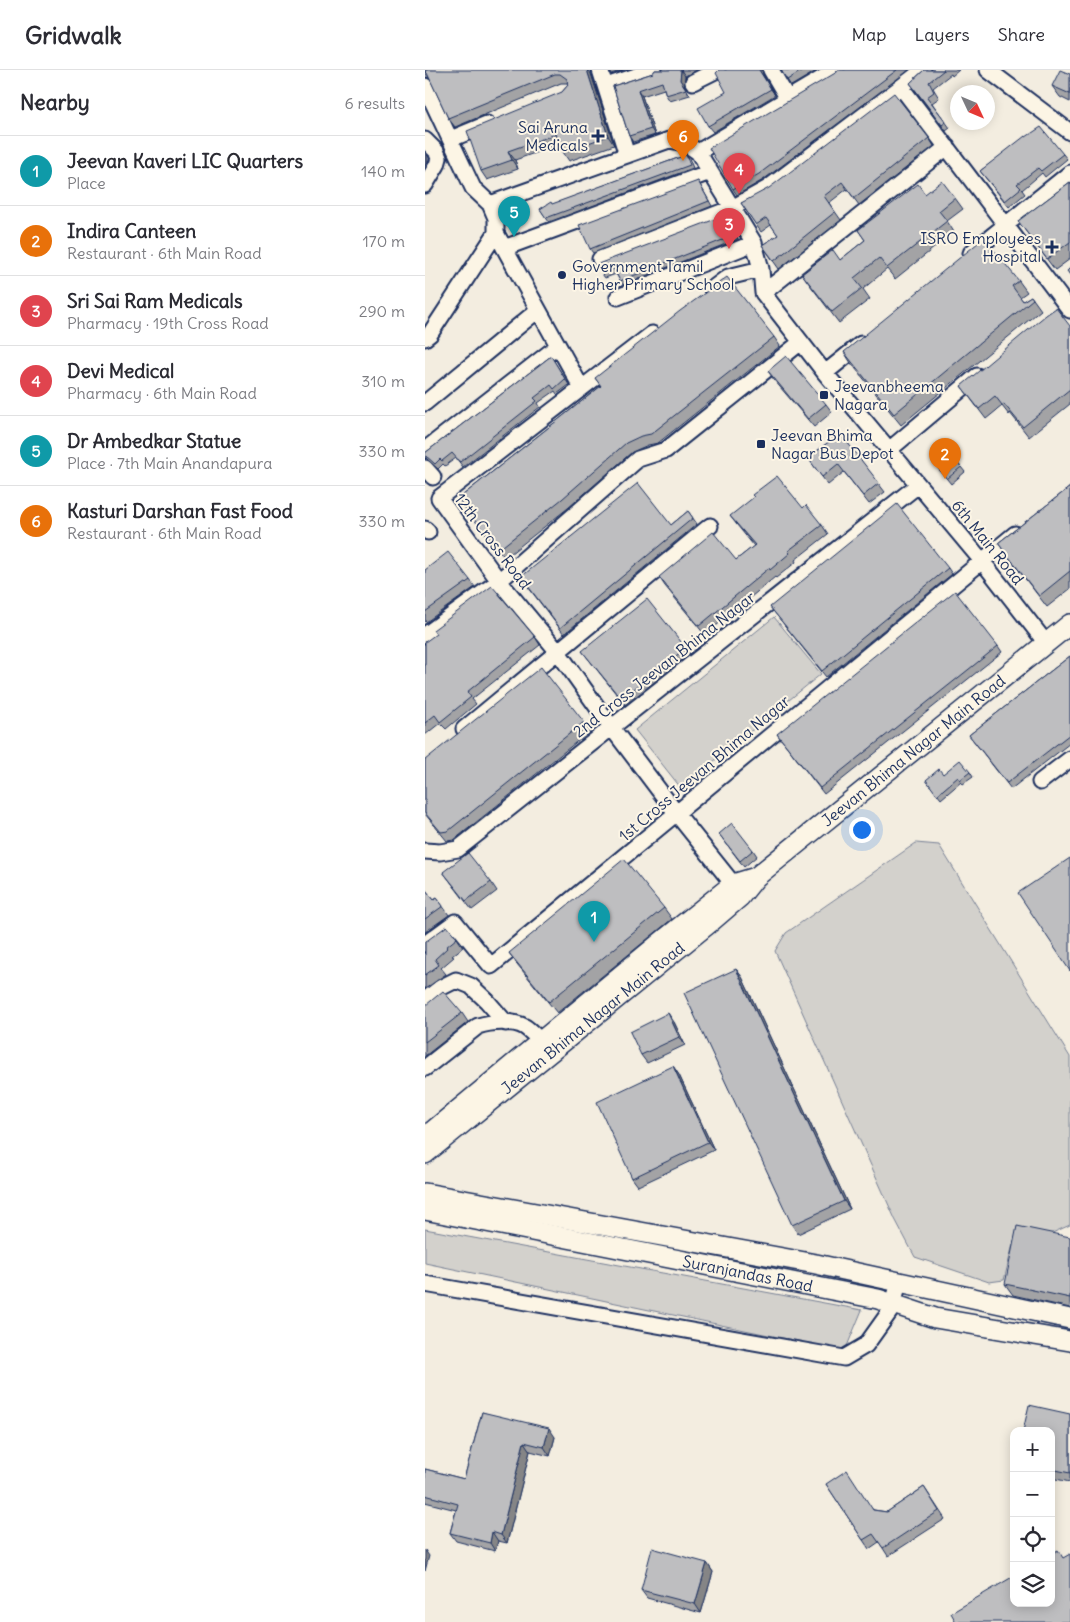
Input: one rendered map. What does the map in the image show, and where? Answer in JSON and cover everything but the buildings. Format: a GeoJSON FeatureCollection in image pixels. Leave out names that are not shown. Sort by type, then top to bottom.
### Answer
{"type":"FeatureCollection","features":[{"type":"Feature","properties":{"kind":"main road","name":"Jeevan Bhima Nagar Main Road"},"geometry":{"type":"LineString","coordinates":[[425,1137],[662,940],[756,877],[1070,624]]}},
{"type":"Feature","properties":{"kind":"main road","name":"Jeevan Bhima Nagar Main Road"},"geometry":{"type":"LineString","coordinates":[[425,1154],[737,891]]}},
{"type":"Feature","properties":{"kind":"main road","name":"Suranjandas Road"},"geometry":{"type":"LineString","coordinates":[[425,1193],[816,1264],[1070,1319]]}},
{"type":"Feature","properties":{"kind":"main road","name":"Suranjandas Road"},"geometry":{"type":"LineString","coordinates":[[425,1210],[879,1299],[935,1318],[1070,1340]]}},
{"type":"Feature","properties":{"kind":"street"},"geometry":{"type":"LineString","coordinates":[[600,70],[627,155]]}},
{"type":"Feature","properties":{"kind":"street"},"geometry":{"type":"LineString","coordinates":[[606,86],[654,70]]}},
{"type":"Feature","properties":{"kind":"street"},"geometry":{"type":"LineString","coordinates":[[693,82],[717,70]]}},
{"type":"Feature","properties":{"kind":"street"},"geometry":{"type":"LineString","coordinates":[[771,70],[788,99]]}},
{"type":"Feature","properties":{"kind":"street"},"geometry":{"type":"LineString","coordinates":[[698,152],[836,70]]}},
{"type":"Feature","properties":{"kind":"street"},"geometry":{"type":"LineString","coordinates":[[600,259],[732,208],[768,188],[923,70]]}},
{"type":"Feature","properties":{"kind":"street"},"geometry":{"type":"LineString","coordinates":[[989,70],[1070,132]]}},
{"type":"Feature","properties":{"kind":"street"},"geometry":{"type":"LineString","coordinates":[[901,87],[1006,225],[1064,307]]}},
{"type":"Feature","properties":{"kind":"street"},"geometry":{"type":"LineString","coordinates":[[425,88],[473,188],[490,204],[496,218],[496,233],[581,387]]}},
{"type":"Feature","properties":{"kind":"street"},"geometry":{"type":"LineString","coordinates":[[451,139],[504,117]]}},
{"type":"Feature","properties":{"kind":"street"},"geometry":{"type":"LineString","coordinates":[[425,140],[436,151],[439,158],[425,185]]}},
{"type":"Feature","properties":{"kind":"street"},"geometry":{"type":"LineString","coordinates":[[490,204],[669,140],[685,143],[698,152],[754,243],[761,270],[763,293]]}},
{"type":"Feature","properties":{"kind":"street"},"geometry":{"type":"LineString","coordinates":[[763,293],[947,147]]}},
{"type":"Feature","properties":{"kind":"street"},"geometry":{"type":"LineString","coordinates":[[504,248],[711,172]]}},
{"type":"Feature","properties":{"kind":"street"},"geometry":{"type":"LineString","coordinates":[[961,262],[1070,173]]}},
{"type":"Feature","properties":{"kind":"street"},"geometry":{"type":"LineString","coordinates":[[425,338],[430,334],[496,233]]}},
{"type":"Feature","properties":{"kind":"street"},"geometry":{"type":"LineString","coordinates":[[618,297],[754,243]]}},
{"type":"Feature","properties":{"kind":"street"},"geometry":{"type":"LineString","coordinates":[[697,300],[728,277],[761,270]]}},
{"type":"Feature","properties":{"kind":"street","name":"6th Main Road"},"geometry":{"type":"LineString","coordinates":[[763,293],[825,373],[982,561],[1047,643]]}},
{"type":"Feature","properties":{"kind":"street"},"geometry":{"type":"LineString","coordinates":[[425,403],[538,310]]}},
{"type":"Feature","properties":{"kind":"street","name":"12th Cross Road"},"geometry":{"type":"LineString","coordinates":[[666,323],[439,498],[499,581],[558,652],[612,728],[737,891]]}},
{"type":"Feature","properties":{"kind":"street"},"geometry":{"type":"LineString","coordinates":[[825,373],[870,336]]}},
{"type":"Feature","properties":{"kind":"street"},"geometry":{"type":"LineString","coordinates":[[425,635],[499,581],[637,459],[666,450],[801,342]]}},
{"type":"Feature","properties":{"kind":"street"},"geometry":{"type":"LineString","coordinates":[[425,450],[558,346]]}},
{"type":"Feature","properties":{"kind":"street"},"geometry":{"type":"LineString","coordinates":[[889,450],[988,367]]}},
{"type":"Feature","properties":{"kind":"street","name":"2nd Cross Jeevan Bhima Nagar"},"geometry":{"type":"LineString","coordinates":[[425,851],[440,852],[458,849],[918,485]]}},
{"type":"Feature","properties":{"kind":"street","name":"1st Cross Jeevan Bhima Nagar"},"geometry":{"type":"LineString","coordinates":[[425,944],[455,922],[491,966],[1026,525]]}},
{"type":"Feature","properties":{"kind":"street"},"geometry":{"type":"LineString","coordinates":[[455,737],[710,526]]}},
{"type":"Feature","properties":{"kind":"street"},"geometry":{"type":"LineString","coordinates":[[1040,782],[1070,759]]}},
{"type":"Feature","properties":{"kind":"street"},"geometry":{"type":"LineString","coordinates":[[425,1000],[440,988],[456,980],[471,986],[506,1023]]}},
{"type":"Feature","properties":{"kind":"street"},"geometry":{"type":"LineString","coordinates":[[425,1068],[477,1026],[506,1023],[524,1026],[541,1041]]}},
{"type":"Feature","properties":{"kind":"street"},"geometry":{"type":"LineString","coordinates":[[425,1284],[844,1358],[866,1345],[891,1310],[899,1283]]}},
{"type":"Feature","properties":{"kind":"shaded area"},"geometry":{"type":"Polygon","coordinates":[[[774,617],[821,674],[681,788],[635,730],[774,617]]]}},
{"type":"Feature","properties":{"kind":"shaded area"},"geometry":{"type":"Polygon","coordinates":[[[916,843],[939,845],[1070,1057],[1070,1225],[1041,1238],[1013,1244],[1004,1280],[989,1282],[915,1257],[895,1219],[775,951],[786,933],[916,843]]]}},
{"type":"Feature","properties":{"kind":"shaded area"},"geometry":{"type":"Polygon","coordinates":[[[425,1229],[862,1310],[845,1351],[425,1263],[425,1229]]]}},
{"type":"Feature","properties":{"kind":"place","name":"Sai Aruna Medicals"},"geometry":{"type":"Point","coordinates":[598,136]}},
{"type":"Feature","properties":{"kind":"place","name":"Kasturi Darshan Fast Food"},"geometry":{"type":"Point","coordinates":[683,161]}},
{"type":"Feature","properties":{"kind":"place","name":"Devi Medical"},"geometry":{"type":"Point","coordinates":[739,194]}},
{"type":"Feature","properties":{"kind":"place","name":"Dr Ambedkar Statue"},"geometry":{"type":"Point","coordinates":[514,237]}},
{"type":"Feature","properties":{"kind":"place","name":"ISRO Employees Hospital"},"geometry":{"type":"Point","coordinates":[1052,247]}},
{"type":"Feature","properties":{"kind":"place","name":"Sri Sai Ram Medicals"},"geometry":{"type":"Point","coordinates":[729,249]}},
{"type":"Feature","properties":{"kind":"place","name":"Government Tamil Higher Primary School"},"geometry":{"type":"Point","coordinates":[562,275]}},
{"type":"Feature","properties":{"kind":"place","name":"Jeevanbheema Nagara"},"geometry":{"type":"Point","coordinates":[824,395]}},
{"type":"Feature","properties":{"kind":"place","name":"Jeevan Bhima Nagar Bus Depot"},"geometry":{"type":"Point","coordinates":[761,444]}},
{"type":"Feature","properties":{"kind":"place","name":"Indira Canteen"},"geometry":{"type":"Point","coordinates":[945,479]}},
{"type":"Feature","properties":{"kind":"place","name":"Jeevan Kaveri LIC Quarters"},"geometry":{"type":"Point","coordinates":[594,942]}}]}
